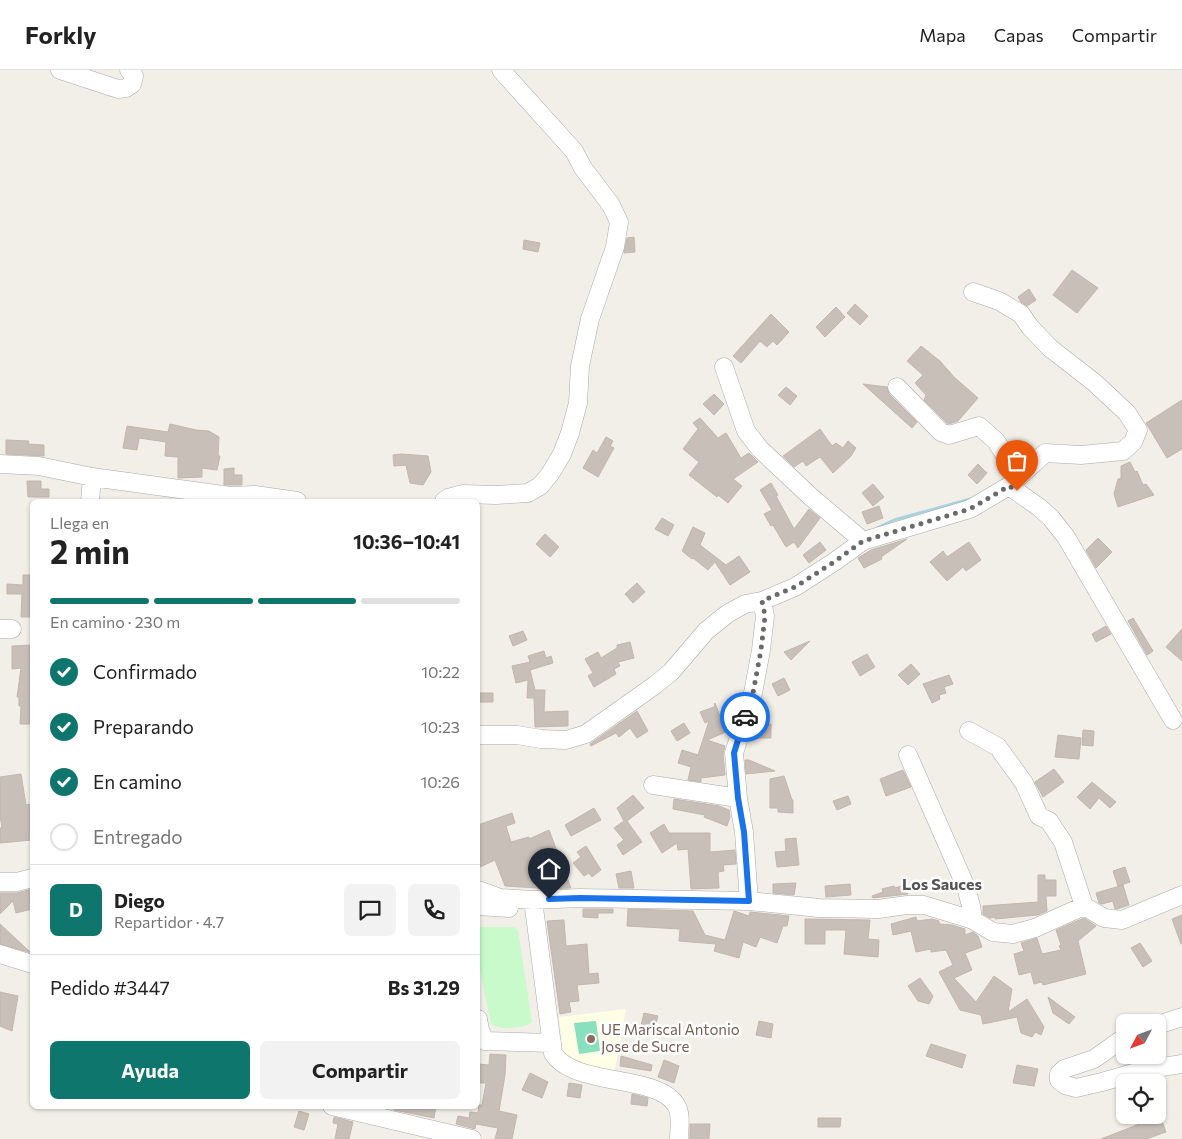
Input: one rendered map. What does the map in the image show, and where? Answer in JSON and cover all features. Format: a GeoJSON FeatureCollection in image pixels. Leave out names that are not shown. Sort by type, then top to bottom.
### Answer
{"type":"FeatureCollection","features":[{"type":"Feature","properties":{"kind":"street"},"geometry":{"type":"LineString","coordinates":[[60,70],[118,88],[126,88],[132,84],[134,76],[129,70]]}},
{"type":"Feature","properties":{"kind":"street"},"geometry":{"type":"LineString","coordinates":[[447,499],[463,494],[496,495],[528,493],[540,486],[550,474],[562,454],[570,433],[578,403],[580,366],[590,319],[615,247],[619,222],[611,205],[583,168],[574,151],[501,70]]}},
{"type":"Feature","properties":{"kind":"street"},"geometry":{"type":"LineString","coordinates":[[480,734],[516,735],[566,740],[586,734],[671,672],[706,631],[727,614],[744,604],[762,601],[795,587],[863,541],[970,509],[1012,483],[1045,453],[1081,455],[1123,451],[1133,442],[1138,430],[1126,412],[1095,383],[1050,348],[1030,327],[1021,314],[999,301],[973,292]]}},
{"type":"Feature","properties":{"kind":"street"},"geometry":{"type":"LineString","coordinates":[[724,367],[746,431],[760,449],[810,496],[863,541]]}},
{"type":"Feature","properties":{"kind":"street"},"geometry":{"type":"LineString","coordinates":[[897,387],[941,432],[949,435],[979,426],[996,441],[1008,460],[1012,483],[1051,518],[1066,537],[1173,720]]}},
{"type":"Feature","properties":{"kind":"street"},"geometry":{"type":"LineString","coordinates":[[0,464],[39,466],[92,477],[230,496],[255,495],[283,499]]}},
{"type":"Feature","properties":{"kind":"street"},"geometry":{"type":"LineString","coordinates":[[90,499],[92,477]]}},
{"type":"Feature","properties":{"kind":"street"},"geometry":{"type":"LineString","coordinates":[[749,901],[744,832],[738,798],[734,753],[753,693],[761,650],[765,616],[762,601]]}},
{"type":"Feature","properties":{"kind":"street"},"geometry":{"type":"LineString","coordinates":[[969,731],[998,747],[1024,783],[1039,816],[1049,821],[1063,842],[1084,906],[1104,918],[1122,920],[1182,895]]}},
{"type":"Feature","properties":{"kind":"street"},"geometry":{"type":"LineString","coordinates":[[908,755],[966,887],[971,906],[972,920]]}},
{"type":"Feature","properties":{"kind":"street"},"geometry":{"type":"LineString","coordinates":[[653,785],[738,798]]}},
{"type":"Feature","properties":{"kind":"street"},"geometry":{"type":"LineString","coordinates":[[0,882],[17,882],[30,879]]}},
{"type":"Feature","properties":{"kind":"street"},"geometry":{"type":"LineString","coordinates":[[480,891],[500,898],[533,900],[580,898],[749,901],[820,908],[878,909],[924,905],[972,920],[993,932],[1013,934],[1035,928],[1084,906]]}},
{"type":"Feature","properties":{"kind":"street"},"geometry":{"type":"LineString","coordinates":[[480,906],[497,906],[519,910],[533,900]]}},
{"type":"Feature","properties":{"kind":"street"},"geometry":{"type":"LineString","coordinates":[[533,900],[553,1053],[557,1060],[570,1069],[637,1084],[668,1097],[676,1105],[679,1119],[679,1139]]}},
{"type":"Feature","properties":{"kind":"street"},"geometry":{"type":"LineString","coordinates":[[0,954],[30,963]]}},
{"type":"Feature","properties":{"kind":"street"},"geometry":{"type":"LineString","coordinates":[[1166,1022],[1182,1017]]}},
{"type":"Feature","properties":{"kind":"street"},"geometry":{"type":"LineString","coordinates":[[480,1030],[485,1041],[552,1043]]}},
{"type":"Feature","properties":{"kind":"street"},"geometry":{"type":"LineString","coordinates":[[1116,1043],[1094,1059],[1064,1069],[1059,1074],[1058,1080],[1076,1088],[1144,1070],[1182,1064]]}},
{"type":"Feature","properties":{"kind":"street"},"geometry":{"type":"LineString","coordinates":[[345,1109],[472,1139]]}},
{"type":"Feature","properties":{"kind":"shaded area","name":"UE Mariscal Antonio Jose de Sucre"},"geometry":{"type":"Polygon","coordinates":[[[626,1009],[615,1070],[564,1061],[559,1017],[626,1009]]]}},
{"type":"Feature","properties":{"kind":"green space"},"geometry":{"type":"Polygon","coordinates":[[[480,927],[514,927],[518,930],[532,1022],[523,1026],[506,1028],[491,1024],[480,972],[480,927]]]}},
{"type":"Feature","properties":{"kind":"green space"},"geometry":{"type":"Polygon","coordinates":[[[596,1021],[600,1051],[579,1054],[574,1023],[596,1021]]]}},
{"type":"Feature","properties":{"kind":"building"},"geometry":{"type":"Polygon","coordinates":[[[634,237],[635,252],[624,253],[627,238],[634,237]]]}},
{"type":"Feature","properties":{"kind":"building"},"geometry":{"type":"Polygon","coordinates":[[[524,240],[540,243],[538,252],[523,249],[524,240]]]}},
{"type":"Feature","properties":{"kind":"building"},"geometry":{"type":"Polygon","coordinates":[[[1072,270],[1098,288],[1077,313],[1053,295],[1072,270]]]}},
{"type":"Feature","properties":{"kind":"building"},"geometry":{"type":"Polygon","coordinates":[[[1029,289],[1036,300],[1027,306],[1018,297],[1029,289]]]}},
{"type":"Feature","properties":{"kind":"building"},"geometry":{"type":"Polygon","coordinates":[[[855,304],[868,316],[860,325],[847,313],[855,304]]]}},
{"type":"Feature","properties":{"kind":"building"},"geometry":{"type":"Polygon","coordinates":[[[836,307],[845,317],[825,337],[816,327],[836,307]]]}},
{"type":"Feature","properties":{"kind":"building"},"geometry":{"type":"Polygon","coordinates":[[[771,314],[789,332],[777,345],[773,341],[767,347],[760,341],[741,363],[733,356],[771,314]]]}},
{"type":"Feature","properties":{"kind":"building"},"geometry":{"type":"Polygon","coordinates":[[[921,346],[940,361],[954,377],[978,398],[958,421],[947,423],[924,400],[926,395],[915,383],[923,375],[907,361],[921,346]]]}},
{"type":"Feature","properties":{"kind":"building"},"geometry":{"type":"Polygon","coordinates":[[[863,384],[887,387],[889,394],[917,422],[912,428],[863,384]]]}},
{"type":"Feature","properties":{"kind":"building"},"geometry":{"type":"Polygon","coordinates":[[[786,387],[797,396],[790,405],[778,395],[786,387]]]}},
{"type":"Feature","properties":{"kind":"building"},"geometry":{"type":"Polygon","coordinates":[[[714,394],[724,404],[714,415],[703,404],[714,394]]]}},
{"type":"Feature","properties":{"kind":"building"},"geometry":{"type":"Polygon","coordinates":[[[1182,400],[1182,449],[1167,458],[1146,423],[1182,400]]]}},
{"type":"Feature","properties":{"kind":"building"},"geometry":{"type":"Polygon","coordinates":[[[700,418],[718,438],[726,433],[741,458],[749,453],[758,462],[733,479],[742,486],[728,503],[718,495],[717,497],[689,475],[699,462],[683,449],[698,429],[693,423],[700,418]]]}},
{"type":"Feature","properties":{"kind":"building"},"geometry":{"type":"Polygon","coordinates":[[[170,424],[209,431],[219,437],[218,456],[220,456],[217,470],[202,468],[202,477],[178,478],[178,457],[165,456],[166,442],[139,438],[137,450],[123,448],[127,426],[168,432],[170,424]]]}},
{"type":"Feature","properties":{"kind":"building"},"geometry":{"type":"Polygon","coordinates":[[[820,429],[832,446],[836,443],[843,448],[848,441],[856,448],[851,456],[833,473],[820,457],[806,466],[803,461],[794,467],[783,456],[820,429]]]}},
{"type":"Feature","properties":{"kind":"building"},"geometry":{"type":"Polygon","coordinates":[[[606,437],[613,441],[610,446],[614,448],[598,477],[583,468],[593,450],[597,453],[606,437]]]}},
{"type":"Feature","properties":{"kind":"building"},"geometry":{"type":"Polygon","coordinates":[[[6,440],[29,441],[28,444],[44,445],[44,456],[6,454],[6,440]]]}},
{"type":"Feature","properties":{"kind":"building"},"geometry":{"type":"Polygon","coordinates":[[[393,455],[428,456],[431,472],[423,485],[410,483],[406,465],[394,466],[393,455]]]}},
{"type":"Feature","properties":{"kind":"building"},"geometry":{"type":"Polygon","coordinates":[[[1130,462],[1135,472],[1137,471],[1143,485],[1146,484],[1154,495],[1118,507],[1114,494],[1118,479],[1121,478],[1121,466],[1130,462]]]}},
{"type":"Feature","properties":{"kind":"building"},"geometry":{"type":"Polygon","coordinates":[[[978,464],[987,473],[977,484],[968,475],[978,464]]]}},
{"type":"Feature","properties":{"kind":"building"},"geometry":{"type":"Polygon","coordinates":[[[234,468],[234,475],[242,475],[242,485],[224,485],[224,469],[234,468]]]}},
{"type":"Feature","properties":{"kind":"building"},"geometry":{"type":"Polygon","coordinates":[[[27,481],[41,481],[41,489],[49,489],[49,497],[28,497],[27,481]]]}},
{"type":"Feature","properties":{"kind":"building"},"geometry":{"type":"Polygon","coordinates":[[[771,483],[794,529],[809,509],[820,518],[798,548],[794,542],[786,547],[764,514],[772,510],[760,490],[771,483]]]}},
{"type":"Feature","properties":{"kind":"building"},"geometry":{"type":"Polygon","coordinates":[[[873,484],[884,497],[873,506],[862,493],[873,484]]]}},
{"type":"Feature","properties":{"kind":"building"},"geometry":{"type":"Polygon","coordinates":[[[879,506],[883,518],[867,524],[862,512],[879,506]]]}},
{"type":"Feature","properties":{"kind":"building"},"geometry":{"type":"Polygon","coordinates":[[[662,518],[674,525],[668,536],[655,529],[662,518]]]}},
{"type":"Feature","properties":{"kind":"building"},"geometry":{"type":"Polygon","coordinates":[[[693,527],[705,533],[700,545],[726,565],[739,556],[750,572],[730,585],[715,562],[708,570],[692,559],[682,551],[693,527]]]}},
{"type":"Feature","properties":{"kind":"building"},"geometry":{"type":"Polygon","coordinates":[[[545,534],[559,547],[550,557],[536,544],[545,534]]]}},
{"type":"Feature","properties":{"kind":"building"},"geometry":{"type":"Polygon","coordinates":[[[1098,538],[1112,552],[1096,568],[1086,550],[1098,538]]]}},
{"type":"Feature","properties":{"kind":"building"},"geometry":{"type":"Polygon","coordinates":[[[907,539],[881,557],[882,559],[864,568],[858,558],[871,550],[907,539]]]}},
{"type":"Feature","properties":{"kind":"building"},"geometry":{"type":"Polygon","coordinates":[[[820,542],[826,550],[809,563],[803,555],[820,542]]]}},
{"type":"Feature","properties":{"kind":"building"},"geometry":{"type":"Polygon","coordinates":[[[969,542],[981,560],[966,571],[963,567],[947,581],[930,562],[943,551],[947,557],[969,542]]]}},
{"type":"Feature","properties":{"kind":"building"},"geometry":{"type":"Polygon","coordinates":[[[23,575],[30,575],[30,617],[21,617],[22,594],[7,594],[7,584],[23,585],[23,575]]]}},
{"type":"Feature","properties":{"kind":"building"},"geometry":{"type":"Polygon","coordinates":[[[637,583],[645,592],[633,603],[625,594],[637,583]]]}},
{"type":"Feature","properties":{"kind":"building"},"geometry":{"type":"Polygon","coordinates":[[[1133,618],[1153,651],[1147,655],[1128,621],[1133,618]]]}},
{"type":"Feature","properties":{"kind":"building"},"geometry":{"type":"Polygon","coordinates":[[[1106,626],[1111,634],[1096,642],[1092,634],[1106,626]]]}},
{"type":"Feature","properties":{"kind":"building"},"geometry":{"type":"Polygon","coordinates":[[[1182,629],[1182,661],[1166,647],[1182,629]]]}},
{"type":"Feature","properties":{"kind":"building"},"geometry":{"type":"Polygon","coordinates":[[[523,631],[527,640],[513,646],[509,636],[523,631]]]}},
{"type":"Feature","properties":{"kind":"building"},"geometry":{"type":"Polygon","coordinates":[[[810,641],[791,660],[784,652],[810,641]]]}},
{"type":"Feature","properties":{"kind":"building"},"geometry":{"type":"Polygon","coordinates":[[[630,642],[634,658],[618,662],[620,666],[614,669],[616,674],[594,687],[588,676],[593,673],[585,659],[598,652],[601,658],[617,648],[617,645],[630,642]]]}},
{"type":"Feature","properties":{"kind":"building"},"geometry":{"type":"Polygon","coordinates":[[[30,645],[30,724],[20,724],[21,706],[19,706],[19,697],[17,697],[21,668],[12,669],[12,646],[30,645]]]}},
{"type":"Feature","properties":{"kind":"building"},"geometry":{"type":"Polygon","coordinates":[[[544,651],[546,658],[551,656],[553,663],[530,670],[535,690],[545,690],[544,712],[568,711],[568,726],[535,727],[534,698],[527,698],[528,680],[516,683],[512,666],[530,662],[528,656],[544,651]]]}},
{"type":"Feature","properties":{"kind":"building"},"geometry":{"type":"Polygon","coordinates":[[[867,654],[875,667],[860,676],[852,662],[867,654]]]}},
{"type":"Feature","properties":{"kind":"building"},"geometry":{"type":"Polygon","coordinates":[[[911,664],[920,674],[908,685],[898,675],[911,664]]]}},
{"type":"Feature","properties":{"kind":"building"},"geometry":{"type":"Polygon","coordinates":[[[949,675],[953,684],[944,687],[946,693],[939,695],[940,699],[932,703],[923,684],[949,675]]]}},
{"type":"Feature","properties":{"kind":"building"},"geometry":{"type":"Polygon","coordinates":[[[784,678],[790,690],[778,696],[772,684],[784,678]]]}},
{"type":"Feature","properties":{"kind":"building"},"geometry":{"type":"Polygon","coordinates":[[[480,693],[493,693],[493,702],[480,702],[480,693]]]}},
{"type":"Feature","properties":{"kind":"building"},"geometry":{"type":"Polygon","coordinates":[[[715,703],[726,732],[707,740],[725,746],[723,754],[725,775],[701,778],[701,782],[688,780],[691,767],[678,763],[682,750],[698,755],[709,721],[705,723],[700,712],[714,707],[715,703]]]}},
{"type":"Feature","properties":{"kind":"building"},"geometry":{"type":"Polygon","coordinates":[[[637,711],[648,731],[637,738],[630,728],[619,737],[616,733],[591,746],[590,744],[637,711]]]}},
{"type":"Feature","properties":{"kind":"building"},"geometry":{"type":"Polygon","coordinates":[[[684,723],[690,733],[677,741],[671,731],[684,723]]]}},
{"type":"Feature","properties":{"kind":"building"},"geometry":{"type":"Polygon","coordinates":[[[754,724],[771,724],[771,738],[754,738],[754,724]]]}},
{"type":"Feature","properties":{"kind":"building"},"geometry":{"type":"Polygon","coordinates":[[[1083,730],[1094,731],[1093,746],[1082,745],[1083,730]]]}},
{"type":"Feature","properties":{"kind":"building"},"geometry":{"type":"Polygon","coordinates":[[[1058,735],[1081,738],[1079,759],[1055,757],[1058,735]]]}},
{"type":"Feature","properties":{"kind":"building"},"geometry":{"type":"Polygon","coordinates":[[[745,760],[749,760],[775,771],[746,774],[745,760]]]}},
{"type":"Feature","properties":{"kind":"building"},"geometry":{"type":"Polygon","coordinates":[[[1054,769],[1064,782],[1043,797],[1035,782],[1054,769]]]}},
{"type":"Feature","properties":{"kind":"building"},"geometry":{"type":"Polygon","coordinates":[[[903,770],[911,787],[886,796],[880,779],[903,770]]]}},
{"type":"Feature","properties":{"kind":"building"},"geometry":{"type":"Polygon","coordinates":[[[21,774],[26,805],[30,804],[30,840],[0,843],[0,828],[2,828],[0,816],[0,777],[21,774]]]}},
{"type":"Feature","properties":{"kind":"building"},"geometry":{"type":"Polygon","coordinates":[[[784,776],[793,800],[793,813],[778,812],[778,808],[770,808],[770,779],[784,776]]]}},
{"type":"Feature","properties":{"kind":"building"},"geometry":{"type":"Polygon","coordinates":[[[1092,782],[1116,802],[1110,808],[1099,798],[1090,809],[1077,797],[1092,782]]]}},
{"type":"Feature","properties":{"kind":"building"},"geometry":{"type":"Polygon","coordinates":[[[633,795],[644,808],[627,821],[642,842],[623,855],[617,845],[624,840],[614,828],[624,821],[617,808],[633,795]]]}},
{"type":"Feature","properties":{"kind":"building"},"geometry":{"type":"Polygon","coordinates":[[[848,796],[851,804],[837,810],[833,801],[848,796]]]}},
{"type":"Feature","properties":{"kind":"building"},"geometry":{"type":"Polygon","coordinates":[[[674,799],[719,806],[729,810],[730,817],[727,826],[704,817],[705,815],[673,809],[674,799]]]}},
{"type":"Feature","properties":{"kind":"building"},"geometry":{"type":"Polygon","coordinates":[[[594,808],[601,820],[571,836],[565,825],[594,808]]]}},
{"type":"Feature","properties":{"kind":"building"},"geometry":{"type":"Polygon","coordinates":[[[512,813],[515,823],[506,826],[511,842],[529,837],[529,839],[549,830],[571,888],[538,889],[505,886],[495,860],[480,867],[480,824],[512,813]]]}},
{"type":"Feature","properties":{"kind":"building"},"geometry":{"type":"Polygon","coordinates":[[[664,824],[669,833],[710,833],[710,852],[735,850],[736,864],[723,865],[724,871],[718,872],[719,888],[691,889],[688,849],[678,850],[677,843],[662,853],[650,833],[664,824]]]}},
{"type":"Feature","properties":{"kind":"building"},"geometry":{"type":"Polygon","coordinates":[[[796,838],[799,865],[777,867],[775,852],[786,851],[785,839],[796,838]]]}},
{"type":"Feature","properties":{"kind":"building"},"geometry":{"type":"Polygon","coordinates":[[[586,846],[601,870],[592,877],[589,873],[584,876],[573,863],[581,857],[577,852],[586,846]]]}},
{"type":"Feature","properties":{"kind":"building"},"geometry":{"type":"Polygon","coordinates":[[[1125,867],[1130,882],[1118,886],[1113,871],[1125,867]]]}},
{"type":"Feature","properties":{"kind":"building"},"geometry":{"type":"Polygon","coordinates":[[[631,871],[634,888],[619,888],[616,874],[631,871]]]}},
{"type":"Feature","properties":{"kind":"building"},"geometry":{"type":"Polygon","coordinates":[[[1038,875],[1045,875],[1045,880],[1056,880],[1056,896],[1046,896],[1047,911],[1038,915],[995,919],[995,917],[990,918],[983,914],[983,906],[1038,902],[1038,875]]]}},
{"type":"Feature","properties":{"kind":"building"},"geometry":{"type":"Polygon","coordinates":[[[796,883],[794,895],[773,893],[773,884],[796,883]]]}},
{"type":"Feature","properties":{"kind":"building"},"geometry":{"type":"Polygon","coordinates":[[[850,884],[851,895],[826,897],[825,886],[850,884]]]}},
{"type":"Feature","properties":{"kind":"building"},"geometry":{"type":"Polygon","coordinates":[[[904,885],[908,894],[873,898],[872,896],[883,892],[882,889],[904,885]]]}},
{"type":"Feature","properties":{"kind":"building"},"geometry":{"type":"Polygon","coordinates":[[[1123,885],[1129,905],[1115,909],[1113,901],[1099,903],[1096,893],[1123,885]]]}},
{"type":"Feature","properties":{"kind":"building"},"geometry":{"type":"Polygon","coordinates":[[[30,890],[30,910],[16,913],[13,901],[0,914],[0,893],[17,893],[30,890]]]}},
{"type":"Feature","properties":{"kind":"building"},"geometry":{"type":"Polygon","coordinates":[[[583,909],[613,909],[613,913],[598,913],[598,918],[583,917],[583,909]]]}},
{"type":"Feature","properties":{"kind":"building"},"geometry":{"type":"Polygon","coordinates":[[[628,909],[693,911],[705,935],[725,940],[734,911],[749,916],[750,912],[789,916],[787,926],[783,926],[777,943],[760,937],[756,947],[743,942],[739,958],[714,951],[716,944],[679,941],[680,929],[627,926],[628,909]]]}},
{"type":"Feature","properties":{"kind":"building"},"geometry":{"type":"Polygon","coordinates":[[[1182,915],[1182,944],[1181,944],[1172,919],[1182,915]]]}},
{"type":"Feature","properties":{"kind":"building"},"geometry":{"type":"Polygon","coordinates":[[[916,917],[917,921],[932,919],[939,921],[939,924],[965,929],[965,935],[973,932],[978,936],[982,947],[965,953],[972,970],[954,978],[976,1002],[994,976],[1012,989],[1008,1012],[1027,999],[1044,1027],[1041,1035],[1035,1032],[1032,1037],[1021,1033],[1017,1017],[983,1024],[981,1015],[960,1010],[939,972],[953,965],[946,950],[931,952],[931,949],[916,952],[911,931],[893,935],[891,924],[916,917]]]}},
{"type":"Feature","properties":{"kind":"building"},"geometry":{"type":"Polygon","coordinates":[[[1084,918],[1096,926],[1078,941],[1086,974],[1043,985],[1042,982],[1034,984],[1031,972],[1019,975],[1014,954],[1024,951],[1021,943],[1037,938],[1042,954],[1061,950],[1056,930],[1084,918]]]}},
{"type":"Feature","properties":{"kind":"building"},"geometry":{"type":"Polygon","coordinates":[[[805,919],[870,920],[868,939],[879,940],[878,957],[844,954],[846,930],[825,930],[825,944],[805,944],[805,919]]]}},
{"type":"Feature","properties":{"kind":"building"},"geometry":{"type":"Polygon","coordinates":[[[564,920],[566,946],[587,944],[589,974],[598,973],[599,983],[577,985],[579,1001],[569,1002],[571,1012],[560,1014],[547,921],[564,920]]]}},
{"type":"Feature","properties":{"kind":"building"},"geometry":{"type":"Polygon","coordinates":[[[0,924],[30,952],[0,944],[0,924]]]}},
{"type":"Feature","properties":{"kind":"building"},"geometry":{"type":"Polygon","coordinates":[[[1140,943],[1152,961],[1143,967],[1131,948],[1140,943]]]}},
{"type":"Feature","properties":{"kind":"building"},"geometry":{"type":"Polygon","coordinates":[[[920,978],[933,996],[929,1004],[918,1001],[908,986],[920,978]]]}},
{"type":"Feature","properties":{"kind":"building"},"geometry":{"type":"Polygon","coordinates":[[[0,992],[18,996],[12,1031],[0,1026],[0,992]]]}},
{"type":"Feature","properties":{"kind":"building"},"geometry":{"type":"Polygon","coordinates":[[[1048,997],[1075,1017],[1069,1024],[1053,1013],[1048,997]]]}},
{"type":"Feature","properties":{"kind":"building"},"geometry":{"type":"Polygon","coordinates":[[[644,1013],[658,1016],[653,1034],[640,1030],[644,1013]]]}},
{"type":"Feature","properties":{"kind":"building"},"geometry":{"type":"Polygon","coordinates":[[[759,1021],[773,1024],[771,1038],[756,1035],[759,1021]]]}},
{"type":"Feature","properties":{"kind":"building"},"geometry":{"type":"Polygon","coordinates":[[[931,1044],[966,1055],[962,1068],[926,1056],[931,1044]]]}},
{"type":"Feature","properties":{"kind":"building"},"geometry":{"type":"Polygon","coordinates":[[[490,1054],[506,1055],[499,1111],[517,1115],[512,1139],[495,1139],[498,1128],[476,1124],[475,1129],[456,1124],[458,1116],[469,1118],[470,1112],[478,1113],[480,1105],[482,1105],[486,1083],[480,1083],[480,1064],[489,1065],[490,1054]]]}},
{"type":"Feature","properties":{"kind":"building"},"geometry":{"type":"Polygon","coordinates":[[[621,1056],[652,1065],[651,1071],[620,1066],[621,1056]]]}},
{"type":"Feature","properties":{"kind":"building"},"geometry":{"type":"Polygon","coordinates":[[[664,1060],[679,1066],[674,1083],[658,1077],[664,1060]]]}},
{"type":"Feature","properties":{"kind":"building"},"geometry":{"type":"Polygon","coordinates":[[[1017,1065],[1038,1069],[1034,1086],[1013,1083],[1017,1065]]]}},
{"type":"Feature","properties":{"kind":"building"},"geometry":{"type":"Polygon","coordinates":[[[530,1073],[548,1082],[542,1098],[522,1090],[530,1073]]]}},
{"type":"Feature","properties":{"kind":"building"},"geometry":{"type":"Polygon","coordinates":[[[569,1083],[582,1085],[580,1098],[567,1096],[569,1083]]]}},
{"type":"Feature","properties":{"kind":"building"},"geometry":{"type":"Polygon","coordinates":[[[632,1094],[648,1098],[647,1106],[631,1104],[632,1094]]]}},
{"type":"Feature","properties":{"kind":"building"},"geometry":{"type":"Polygon","coordinates":[[[394,1109],[436,1109],[434,1118],[394,1109]]]}},
{"type":"Feature","properties":{"kind":"building"},"geometry":{"type":"Polygon","coordinates":[[[299,1111],[309,1114],[304,1130],[294,1127],[299,1111]]]}},
{"type":"Feature","properties":{"kind":"building"},"geometry":{"type":"Polygon","coordinates":[[[334,1117],[353,1122],[349,1139],[335,1139],[338,1124],[333,1123],[334,1117]]]}},
{"type":"Feature","properties":{"kind":"building"},"geometry":{"type":"Polygon","coordinates":[[[818,1118],[841,1118],[840,1127],[818,1127],[818,1118]]]}},
{"type":"Feature","properties":{"kind":"building"},"geometry":{"type":"Polygon","coordinates":[[[690,1124],[710,1124],[709,1139],[690,1139],[690,1124]]]}},
{"type":"Feature","properties":{"kind":"building"},"geometry":{"type":"Polygon","coordinates":[[[1139,1124],[1163,1124],[1166,1132],[1146,1139],[1101,1139],[1139,1124]]]}},
{"type":"Feature","properties":{"kind":"waterway"},"geometry":{"type":"LineString","coordinates":[[877,528],[894,520],[974,498]]}},
{"type":"Feature","properties":{"kind":"way so far"},"geometry":{"type":"LineString","coordinates":[[745,717],[753,693],[761,650],[765,616],[762,601],[795,587],[863,541],[970,509],[1009,486],[1017,491]]}},
{"type":"Feature","properties":{"kind":"place","name":"UE Mariscal Antonio Jose de Sucre"},"geometry":{"type":"Point","coordinates":[591,1039]}},
{"type":"Feature","properties":{"kind":"district","name":"Los Sauces"},"geometry":{"type":"Point","coordinates":[942,884]}},
{"type":"Feature","properties":{"kind":"route"},"geometry":{"type":"LineString","coordinates":[[549,899],[749,901],[744,832],[738,798],[734,753],[745,717]]}}]}
